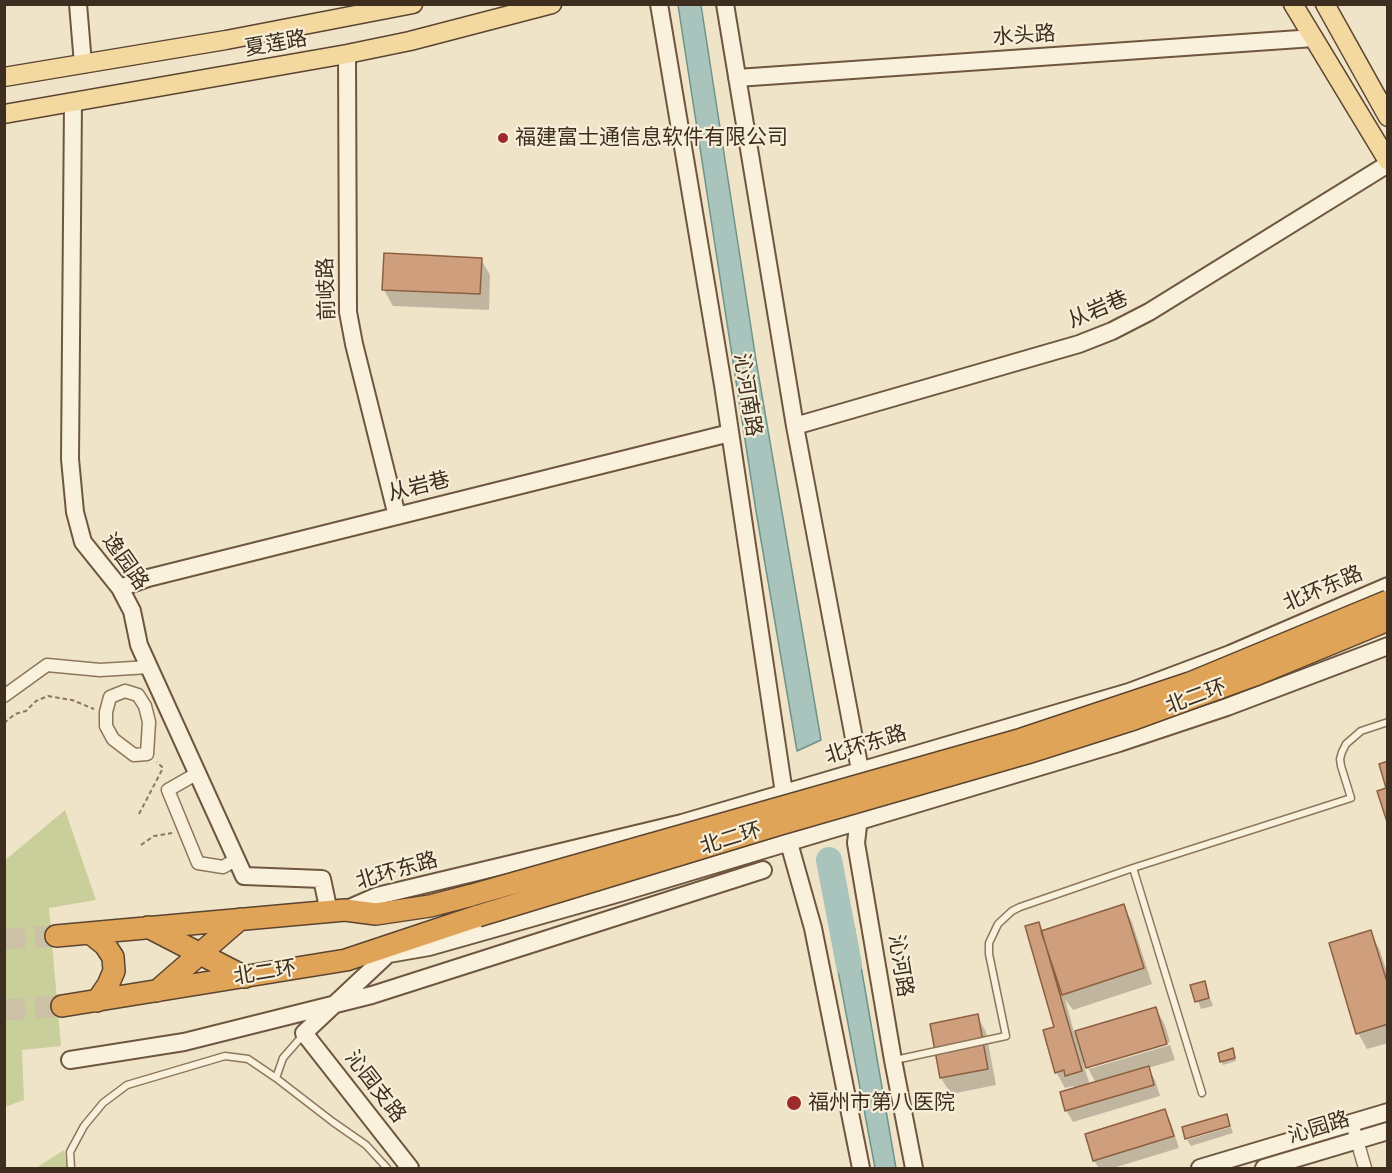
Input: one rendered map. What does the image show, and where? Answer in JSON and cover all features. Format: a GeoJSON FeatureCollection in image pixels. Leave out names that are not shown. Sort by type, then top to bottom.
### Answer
{"type":"FeatureCollection","features":[{"type":"Feature","properties":{"kind":"highway","name":"北二环"},"geometry":{"type":"LineString","coordinates":[[56,936],[337,911],[376,914],[430,906],[1032,736],[1190,683],[1388,601]]}},
{"type":"Feature","properties":{"kind":"highway","name":"北二环"},"geometry":{"type":"LineString","coordinates":[[62,1006],[346,960],[478,916],[1134,719],[1245,679],[1388,620]]}},
{"type":"Feature","properties":{"kind":"highway"},"geometry":{"type":"LineString","coordinates":[[157,991],[240,919]]}},
{"type":"Feature","properties":{"kind":"highway"},"geometry":{"type":"LineString","coordinates":[[148,927],[245,977]]}},
{"type":"Feature","properties":{"kind":"highway"},"geometry":{"type":"LineString","coordinates":[[90,933],[105,945],[113,957],[114,971],[97,1001]]}},
{"type":"Feature","properties":{"kind":"main road"},"geometry":{"type":"LineString","coordinates":[[78,4],[83,64]]}},
{"type":"Feature","properties":{"kind":"main road","name":"夏莲路"},"geometry":{"type":"LineString","coordinates":[[4,77],[83,64],[350,11],[414,4]]}},
{"type":"Feature","properties":{"kind":"main road","name":"夏莲路"},"geometry":{"type":"LineString","coordinates":[[4,114],[347,54],[430,36],[552,4]]}},
{"type":"Feature","properties":{"kind":"main road","name":"沁河南路"},"geometry":{"type":"LineString","coordinates":[[659,4],[730,434],[784,793]]}},
{"type":"Feature","properties":{"kind":"main road","name":"沁河南路"},"geometry":{"type":"LineString","coordinates":[[725,4],[795,426],[860,770]]}},
{"type":"Feature","properties":{"kind":"main road"},"geometry":{"type":"LineString","coordinates":[[1293,4],[1388,162]]}},
{"type":"Feature","properties":{"kind":"main road"},"geometry":{"type":"LineString","coordinates":[[1325,4],[1388,117]]}},
{"type":"Feature","properties":{"kind":"main road","name":"水头路"},"geometry":{"type":"LineString","coordinates":[[737,78],[1314,38]]}},
{"type":"Feature","properties":{"kind":"main road","name":"前岐路"},"geometry":{"type":"LineString","coordinates":[[347,54],[348,312],[397,516]]}},
{"type":"Feature","properties":{"kind":"main road","name":"逸园路"},"geometry":{"type":"LineString","coordinates":[[73,102],[70,478],[75,512],[83,542],[120,588],[132,611],[139,645],[244,876],[322,879],[337,911]]}},
{"type":"Feature","properties":{"kind":"main road","name":"从岩巷"},"geometry":{"type":"LineString","coordinates":[[795,426],[1079,344],[1104,334],[1149,312],[1388,162]]}},
{"type":"Feature","properties":{"kind":"main road","name":"从岩巷"},"geometry":{"type":"LineString","coordinates":[[120,588],[148,578],[730,434]]}},
{"type":"Feature","properties":{"kind":"main road","name":"北环东路"},"geometry":{"type":"LineString","coordinates":[[337,911],[376,896],[682,824],[1129,692],[1230,654],[1388,586]]}},
{"type":"Feature","properties":{"kind":"main road"},"geometry":{"type":"LineString","coordinates":[[346,960],[429,947],[789,843],[1119,743],[1227,707],[1388,646]]}},
{"type":"Feature","properties":{"kind":"main road","name":"沁河路"},"geometry":{"type":"LineString","coordinates":[[860,770],[862,791],[856,843],[914,1168]]}},
{"type":"Feature","properties":{"kind":"main road"},"geometry":{"type":"LineString","coordinates":[[784,793],[789,843],[813,928],[861,1168]]}},
{"type":"Feature","properties":{"kind":"main road"},"geometry":{"type":"LineString","coordinates":[[70,1060],[184,1042],[372,995],[763,870]]}},
{"type":"Feature","properties":{"kind":"main road"},"geometry":{"type":"LineString","coordinates":[[620,893],[626,914]]}},
{"type":"Feature","properties":{"kind":"main road"},"geometry":{"type":"LineString","coordinates":[[429,947],[435,974]]}},
{"type":"Feature","properties":{"kind":"main road"},"geometry":{"type":"LineString","coordinates":[[304,1033],[387,955]]}},
{"type":"Feature","properties":{"kind":"main road","name":"沁园支路"},"geometry":{"type":"LineString","coordinates":[[304,1033],[410,1168]]}},
{"type":"Feature","properties":{"kind":"main road"},"geometry":{"type":"LineString","coordinates":[[1200,1168],[1388,1112]]}},
{"type":"Feature","properties":{"kind":"main road","name":"沁园路"},"geometry":{"type":"LineString","coordinates":[[1264,1168],[1388,1131]]}},
{"type":"Feature","properties":{"kind":"street"},"geometry":{"type":"LineString","coordinates":[[4,696],[47,665],[100,670],[149,667]]}},
{"type":"Feature","properties":{"kind":"street"},"geometry":{"type":"LineString","coordinates":[[125,691],[138,695],[145,706],[149,722],[147,754],[134,755],[113,739],[106,726],[106,712],[110,697],[125,691]]}},
{"type":"Feature","properties":{"kind":"street"},"geometry":{"type":"LineString","coordinates":[[196,774],[168,790],[198,863],[223,867],[235,860]]}},
{"type":"Feature","properties":{"kind":"street"},"geometry":{"type":"LineString","coordinates":[[1352,1122],[1365,1168]]}},
{"type":"Feature","properties":{"kind":"lane"},"geometry":{"type":"LineString","coordinates":[[893,1060],[1006,1036],[989,954],[989,943],[998,924],[1012,911],[1133,868],[1351,798],[1341,766],[1341,752],[1361,731],[1388,722]]}},
{"type":"Feature","properties":{"kind":"lane"},"geometry":{"type":"LineString","coordinates":[[1133,868],[1202,1093]]}},
{"type":"Feature","properties":{"kind":"lane"},"geometry":{"type":"LineString","coordinates":[[276,1078],[283,1058],[304,1033]]}},
{"type":"Feature","properties":{"kind":"lane"},"geometry":{"type":"LineString","coordinates":[[71,1168],[70,1152],[84,1126],[103,1103],[127,1085],[225,1056],[248,1059],[276,1078],[366,1145],[387,1168]]}},
{"type":"Feature","properties":{"kind":"path"},"geometry":{"type":"LineString","coordinates":[[4,723],[15,714],[26,711],[36,701],[48,696],[72,700],[106,712]]}},
{"type":"Feature","properties":{"kind":"path"},"geometry":{"type":"LineString","coordinates":[[139,814],[163,768],[147,754]]}},
{"type":"Feature","properties":{"kind":"path"},"geometry":{"type":"LineString","coordinates":[[141,845],[153,836],[184,829]]}},
{"type":"Feature","properties":{"kind":"green space"},"geometry":{"type":"Polygon","coordinates":[[[65,810],[96,900],[49,908],[61,1046],[22,1050],[24,1100],[5,1107],[4,861],[65,810]]]}},
{"type":"Feature","properties":{"kind":"green space"},"geometry":{"type":"Polygon","coordinates":[[[64,1150],[67,1168],[36,1168],[64,1150]]]}},
{"type":"Feature","properties":{"kind":"water"},"geometry":{"type":"Polygon","coordinates":[[[678,5],[701,5],[756,360],[821,740],[797,751],[756,511],[678,5]]]}},
{"type":"Feature","properties":{"kind":"water"},"geometry":{"type":"Polygon","coordinates":[[[854,926],[896,1168],[875,1168],[831,933],[854,926]]]}},
{"type":"Feature","properties":{"kind":"building"},"geometry":{"type":"Polygon","coordinates":[[[384,253],[482,258],[480,294],[382,290],[384,253]]]}},
{"type":"Feature","properties":{"kind":"building"},"geometry":{"type":"Polygon","coordinates":[[[1388,761],[1388,825],[1377,791],[1386,788],[1379,764],[1388,761]]]}},
{"type":"Feature","properties":{"kind":"building"},"geometry":{"type":"Polygon","coordinates":[[[1124,904],[1144,968],[1062,995],[1041,931],[1124,904]]]}},
{"type":"Feature","properties":{"kind":"building"},"geometry":{"type":"Polygon","coordinates":[[[1039,922],[1082,1071],[1065,1076],[1064,1070],[1055,1073],[1043,1030],[1054,1027],[1025,926],[1039,922]]]}},
{"type":"Feature","properties":{"kind":"building"},"geometry":{"type":"Polygon","coordinates":[[[1371,930],[1388,985],[1388,1024],[1356,1034],[1329,943],[1371,930]]]}},
{"type":"Feature","properties":{"kind":"building"},"geometry":{"type":"Polygon","coordinates":[[[1205,981],[1209,998],[1195,1002],[1190,985],[1205,981]]]}},
{"type":"Feature","properties":{"kind":"building"},"geometry":{"type":"Polygon","coordinates":[[[1156,1007],[1167,1044],[1086,1068],[1075,1031],[1156,1007]]]}},
{"type":"Feature","properties":{"kind":"building"},"geometry":{"type":"Polygon","coordinates":[[[978,1014],[988,1069],[940,1078],[930,1024],[978,1014]]]}},
{"type":"Feature","properties":{"kind":"building"},"geometry":{"type":"Polygon","coordinates":[[[1233,1048],[1235,1058],[1220,1062],[1218,1053],[1233,1048]]]}},
{"type":"Feature","properties":{"kind":"building"},"geometry":{"type":"Polygon","coordinates":[[[1149,1066],[1154,1085],[1065,1111],[1060,1092],[1149,1066]]]}},
{"type":"Feature","properties":{"kind":"building"},"geometry":{"type":"Polygon","coordinates":[[[1165,1109],[1174,1136],[1093,1161],[1085,1134],[1165,1109]]]}},
{"type":"Feature","properties":{"kind":"building"},"geometry":{"type":"Polygon","coordinates":[[[1227,1114],[1230,1126],[1185,1139],[1182,1127],[1227,1114]]]}},
{"type":"Feature","properties":{"kind":"waterway"},"geometry":{"type":"LineString","coordinates":[[829,860],[849,965]]}},
{"type":"Feature","properties":{"kind":"tunnel"},"geometry":{"type":"LineString","coordinates":[[4,939],[56,936]]}},
{"type":"Feature","properties":{"kind":"tunnel"},"geometry":{"type":"LineString","coordinates":[[4,1010],[62,1006]]}},
{"type":"Feature","properties":{"kind":"place","name":"福建富士通信息软件有限公司"},"geometry":{"type":"Point","coordinates":[503,138]}},
{"type":"Feature","properties":{"kind":"place","name":"福州市第八医院"},"geometry":{"type":"Point","coordinates":[794,1103]}}]}
